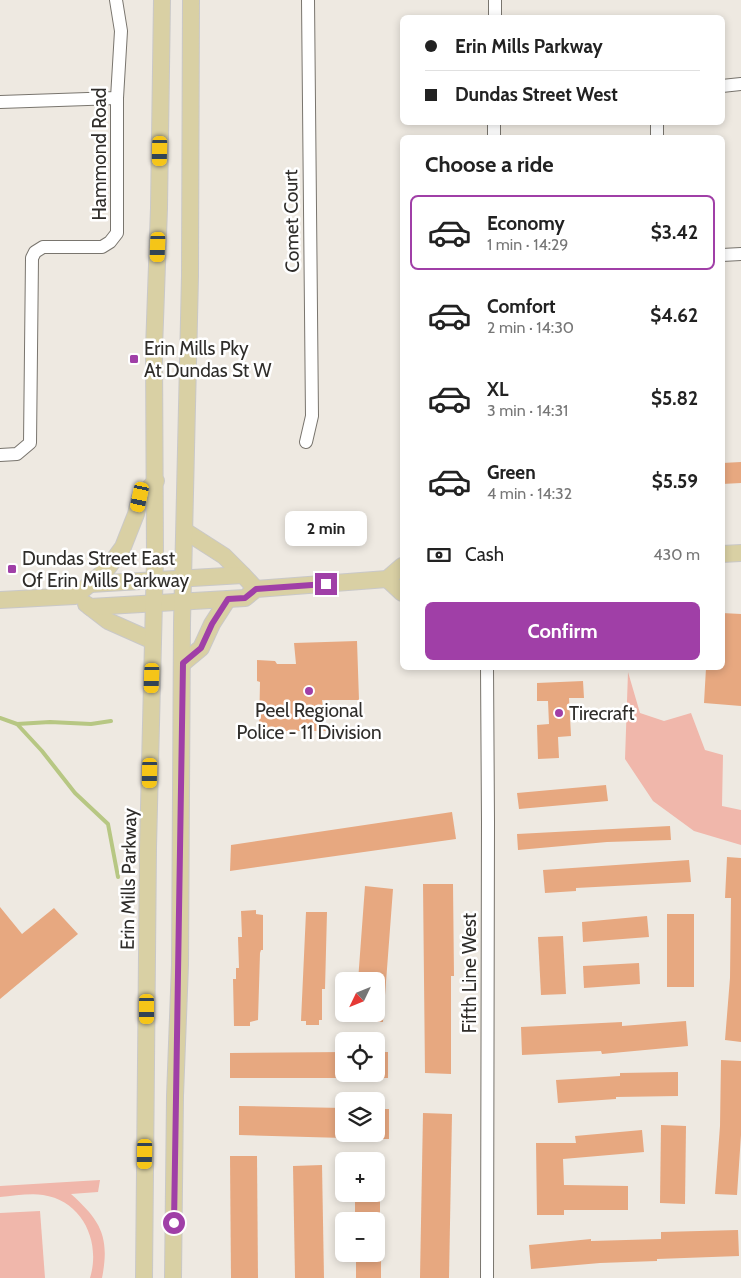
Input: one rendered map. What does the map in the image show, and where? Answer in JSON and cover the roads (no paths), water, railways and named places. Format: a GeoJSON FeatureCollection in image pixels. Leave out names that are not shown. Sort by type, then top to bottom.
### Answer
{"type":"FeatureCollection","features":[{"type":"Feature","properties":{"kind":"main road","name":"Erin Mills Parkway"},"geometry":{"type":"LineString","coordinates":[[144,1278],[148,848],[155,581],[154,349],[159,208],[162,0]]}},
{"type":"Feature","properties":{"kind":"main road"},"geometry":{"type":"LineString","coordinates":[[173,1278],[183,578],[190,256],[191,0]]}},
{"type":"Feature","properties":{"kind":"main road"},"geometry":{"type":"LineString","coordinates":[[0,600],[75,596],[107,569],[123,547],[136,514],[140,497],[156,481]]}},
{"type":"Feature","properties":{"kind":"main road"},"geometry":{"type":"LineString","coordinates":[[185,531],[224,556],[256,589]]}},
{"type":"Feature","properties":{"kind":"main road"},"geometry":{"type":"LineString","coordinates":[[725,554],[741,552]]}},
{"type":"Feature","properties":{"kind":"main road"},"geometry":{"type":"LineString","coordinates":[[90,607],[245,598],[256,589],[387,579],[400,568]]}},
{"type":"Feature","properties":{"kind":"main road"},"geometry":{"type":"LineString","coordinates":[[90,584],[243,575]]}},
{"type":"Feature","properties":{"kind":"main road"},"geometry":{"type":"LineString","coordinates":[[387,579],[400,591]]}},
{"type":"Feature","properties":{"kind":"main road"},"geometry":{"type":"LineString","coordinates":[[75,596],[108,621],[154,641]]}},
{"type":"Feature","properties":{"kind":"main road"},"geometry":{"type":"LineString","coordinates":[[183,663],[201,648],[212,624],[228,599]]}},
{"type":"Feature","properties":{"kind":"street","name":"Hammond Road"},"geometry":{"type":"LineString","coordinates":[[0,455],[17,454],[30,443],[32,258],[35,252],[44,247],[102,247],[110,242],[117,233],[117,98],[121,31],[116,0]]}},
{"type":"Feature","properties":{"kind":"street","name":"Comet Court"},"geometry":{"type":"LineString","coordinates":[[306,442],[312,416],[308,0]]}},
{"type":"Feature","properties":{"kind":"street"},"geometry":{"type":"LineString","coordinates":[[495,0],[495,15]]}},
{"type":"Feature","properties":{"kind":"street"},"geometry":{"type":"LineString","coordinates":[[725,86],[741,84]]}},
{"type":"Feature","properties":{"kind":"street"},"geometry":{"type":"LineString","coordinates":[[0,102],[117,98]]}},
{"type":"Feature","properties":{"kind":"street"},"geometry":{"type":"LineString","coordinates":[[725,256],[741,254]]}},
{"type":"Feature","properties":{"kind":"street","name":"Fifth Line West"},"geometry":{"type":"LineString","coordinates":[[486,1278],[487,670]]}},
{"type":"Feature","properties":{"kind":"waterway"},"geometry":{"type":"LineString","coordinates":[[0,718],[17,724],[50,722],[91,724],[111,721]]}},
{"type":"Feature","properties":{"kind":"waterway"},"geometry":{"type":"LineString","coordinates":[[17,724],[42,751],[75,793],[108,824],[118,877]]}},
{"type":"Feature","properties":{"kind":"place","name":"Erin Mills Pky At Dundas St W"},"geometry":{"type":"Point","coordinates":[134,359]}},
{"type":"Feature","properties":{"kind":"place","name":"Dundas Street East Of Erin Mills Parkway"},"geometry":{"type":"Point","coordinates":[12,569]}},
{"type":"Feature","properties":{"kind":"place","name":"Peel Regional Police - 11 Division"},"geometry":{"type":"Point","coordinates":[309,691]}},
{"type":"Feature","properties":{"kind":"place","name":"Tirecraft"},"geometry":{"type":"Point","coordinates":[559,713]}}]}
